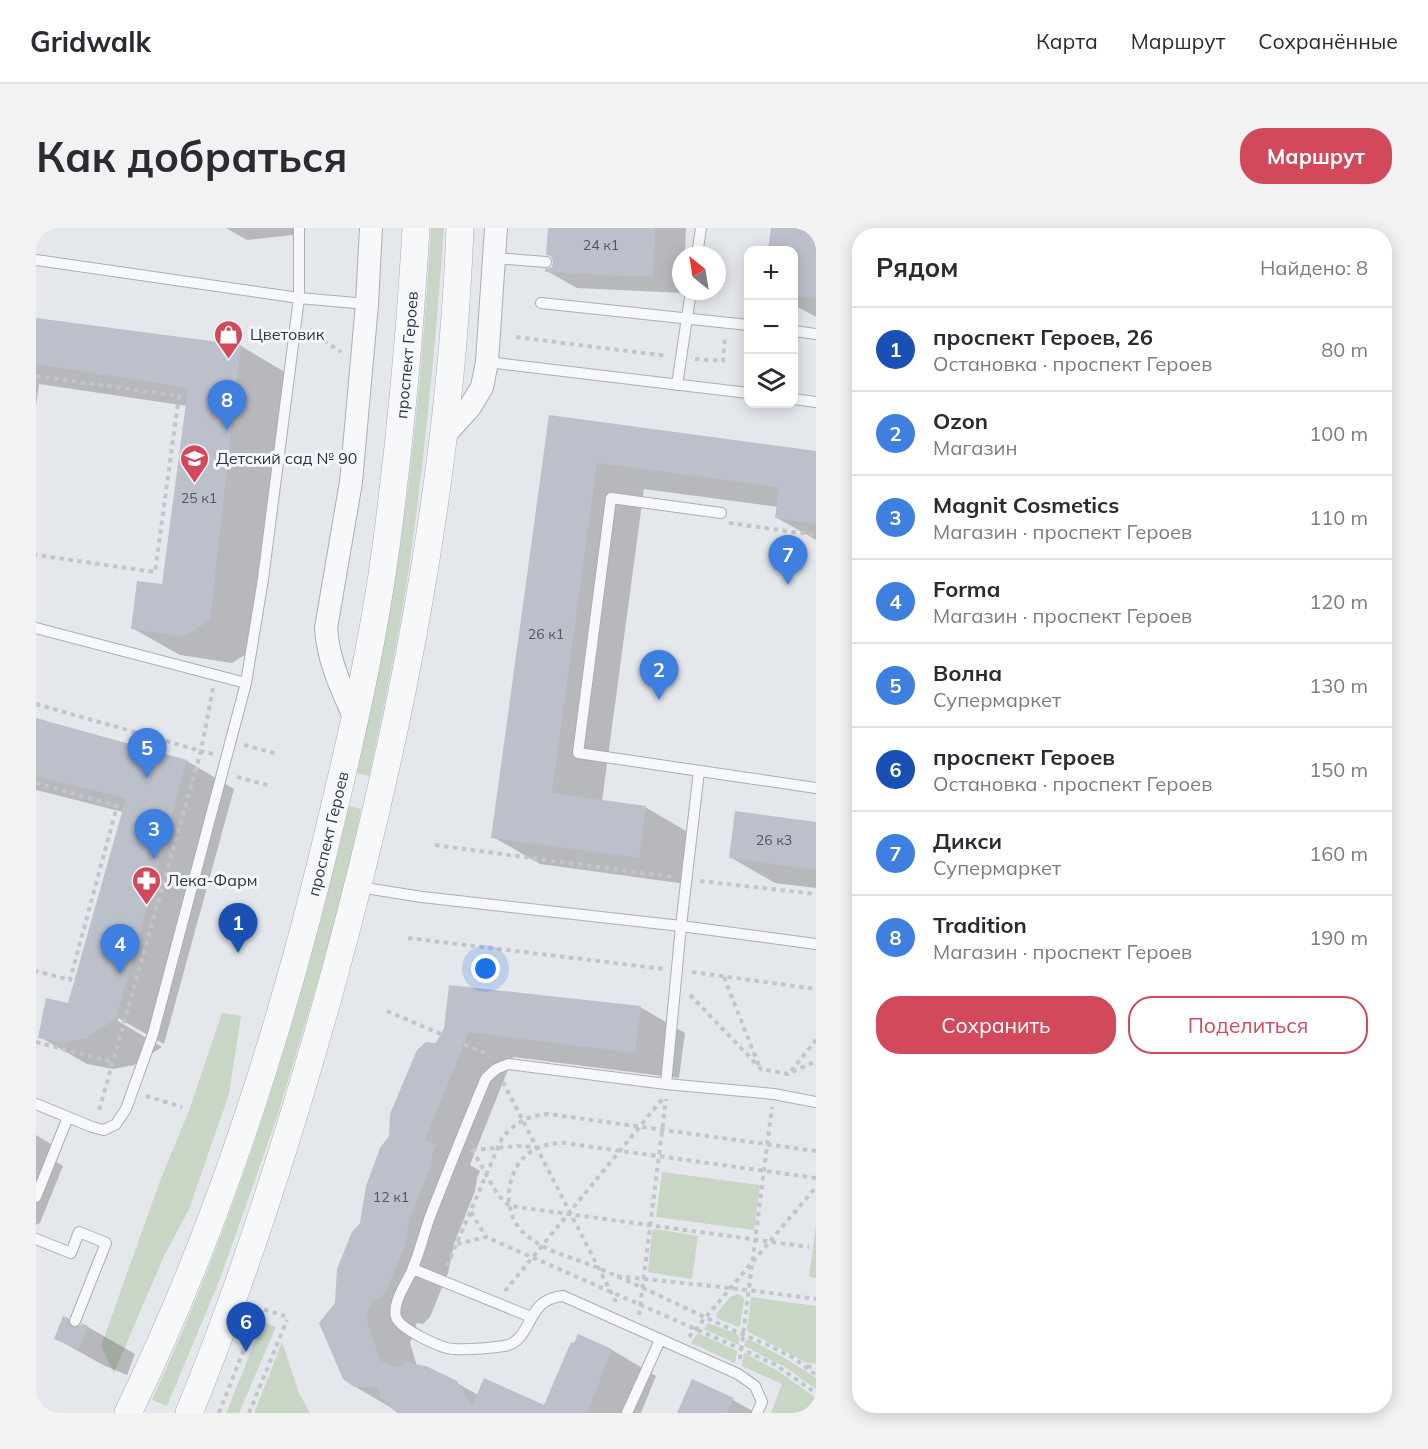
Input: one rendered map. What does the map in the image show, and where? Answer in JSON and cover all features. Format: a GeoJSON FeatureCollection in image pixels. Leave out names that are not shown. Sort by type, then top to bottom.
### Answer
{"type":"FeatureCollection","features":[{"type":"Feature","properties":{"kind":"street"},"geometry":{"type":"LineString","coordinates":[[355,719],[327,649],[326,628],[351,482],[367,304],[371,228]]}},
{"type":"Feature","properties":{"kind":"street","name":"проспект Героев"},"geometry":{"type":"LineString","coordinates":[[128,1413],[190,1277],[213,1216],[256,1091],[312,900],[355,719],[376,608],[402,418],[416,228]]}},
{"type":"Feature","properties":{"kind":"street"},"geometry":{"type":"LineString","coordinates":[[189,1413],[221,1337],[266,1209],[359,887],[379,803],[413,632],[443,437],[460,228]]}},
{"type":"Feature","properties":{"kind":"street"},"geometry":{"type":"LineString","coordinates":[[443,437],[470,407],[482,387],[488,362],[496,228]]}},
{"type":"Feature","properties":{"kind":"lane"},"geometry":{"type":"LineString","coordinates":[[36,1104],[104,1130],[116,1124],[126,1109],[153,1034],[246,683],[263,579],[297,321],[299,228]]}},
{"type":"Feature","properties":{"kind":"lane"},"geometry":{"type":"LineString","coordinates":[[698,246],[701,228]]}},
{"type":"Feature","properties":{"kind":"lane"},"geometry":{"type":"LineString","coordinates":[[494,258],[546,262]]}},
{"type":"Feature","properties":{"kind":"lane"},"geometry":{"type":"LineString","coordinates":[[36,260],[299,298],[367,304]]}},
{"type":"Feature","properties":{"kind":"lane"},"geometry":{"type":"LineString","coordinates":[[677,385],[690,300]]}},
{"type":"Feature","properties":{"kind":"lane"},"geometry":{"type":"LineString","coordinates":[[541,303],[744,324]]}},
{"type":"Feature","properties":{"kind":"lane"},"geometry":{"type":"LineString","coordinates":[[798,332],[816,334]]}},
{"type":"Feature","properties":{"kind":"lane"},"geometry":{"type":"LineString","coordinates":[[488,362],[744,393]]}},
{"type":"Feature","properties":{"kind":"lane"},"geometry":{"type":"LineString","coordinates":[[798,400],[816,402]]}},
{"type":"Feature","properties":{"kind":"lane"},"geometry":{"type":"LineString","coordinates":[[721,513],[611,498],[578,753],[816,788]]}},
{"type":"Feature","properties":{"kind":"lane"},"geometry":{"type":"LineString","coordinates":[[36,628],[246,683]]}},
{"type":"Feature","properties":{"kind":"lane"},"geometry":{"type":"LineString","coordinates":[[666,1084],[699,771]]}},
{"type":"Feature","properties":{"kind":"lane"},"geometry":{"type":"LineString","coordinates":[[359,887],[422,897],[681,926],[816,944]]}},
{"type":"Feature","properties":{"kind":"lane"},"geometry":{"type":"LineString","coordinates":[[757,1413],[762,1402],[755,1386],[738,1374],[563,1296],[553,1297],[543,1302],[531,1317],[521,1337],[513,1344],[452,1349],[407,1330],[399,1323],[395,1315],[396,1306],[486,1078],[496,1069],[508,1064],[666,1084],[774,1094],[816,1102]]}},
{"type":"Feature","properties":{"kind":"lane"},"geometry":{"type":"LineString","coordinates":[[36,1197],[68,1117]]}},
{"type":"Feature","properties":{"kind":"lane"},"geometry":{"type":"LineString","coordinates":[[36,1239],[71,1253],[79,1232],[106,1242],[75,1321]]}},
{"type":"Feature","properties":{"kind":"lane"},"geometry":{"type":"LineString","coordinates":[[412,1269],[531,1317]]}},
{"type":"Feature","properties":{"kind":"lane"},"geometry":{"type":"LineString","coordinates":[[627,1413],[660,1340]]}},
{"type":"Feature","properties":{"kind":"path"},"geometry":{"type":"LineString","coordinates":[[297,321],[341,352]]}},
{"type":"Feature","properties":{"kind":"path"},"geometry":{"type":"LineString","coordinates":[[516,337],[723,361],[727,322]]}},
{"type":"Feature","properties":{"kind":"path"},"geometry":{"type":"LineString","coordinates":[[36,376],[179,396],[155,572],[36,555]]}},
{"type":"Feature","properties":{"kind":"path"},"geometry":{"type":"LineString","coordinates":[[721,513],[730,525],[816,535]]}},
{"type":"Feature","properties":{"kind":"path"},"geometry":{"type":"LineString","coordinates":[[97,1120],[201,751],[215,675]]}},
{"type":"Feature","properties":{"kind":"path"},"geometry":{"type":"LineString","coordinates":[[36,704],[214,754]]}},
{"type":"Feature","properties":{"kind":"path"},"geometry":{"type":"LineString","coordinates":[[227,758],[237,754],[243,745],[278,754]]}},
{"type":"Feature","properties":{"kind":"path"},"geometry":{"type":"LineString","coordinates":[[223,774],[271,786]]}},
{"type":"Feature","properties":{"kind":"path"},"geometry":{"type":"LineString","coordinates":[[36,783],[117,806],[70,980],[36,971]]}},
{"type":"Feature","properties":{"kind":"path"},"geometry":{"type":"LineString","coordinates":[[435,845],[816,894]]}},
{"type":"Feature","properties":{"kind":"path"},"geometry":{"type":"LineString","coordinates":[[408,938],[677,975],[724,977],[816,989]]}},
{"type":"Feature","properties":{"kind":"path"},"geometry":{"type":"LineString","coordinates":[[677,975],[761,1070],[788,1074],[816,1061]]}},
{"type":"Feature","properties":{"kind":"path"},"geometry":{"type":"LineString","coordinates":[[724,977],[761,1070]]}},
{"type":"Feature","properties":{"kind":"path"},"geometry":{"type":"LineString","coordinates":[[387,1011],[441,1034]]}},
{"type":"Feature","properties":{"kind":"path"},"geometry":{"type":"LineString","coordinates":[[788,1074],[816,1040]]}},
{"type":"Feature","properties":{"kind":"path"},"geometry":{"type":"LineString","coordinates":[[456,1041],[487,1054],[496,1069],[626,1325]]}},
{"type":"Feature","properties":{"kind":"path"},"geometry":{"type":"LineString","coordinates":[[36,1042],[112,1062]]}},
{"type":"Feature","properties":{"kind":"path"},"geometry":{"type":"LineString","coordinates":[[132,1092],[182,1107]]}},
{"type":"Feature","properties":{"kind":"path"},"geometry":{"type":"LineString","coordinates":[[495,1303],[667,1093],[638,1330]]}},
{"type":"Feature","properties":{"kind":"path"},"geometry":{"type":"LineString","coordinates":[[738,1374],[773,1103]]}},
{"type":"Feature","properties":{"kind":"path"},"geometry":{"type":"LineString","coordinates":[[441,1281],[507,1132],[522,1120],[536,1114],[816,1151]]}},
{"type":"Feature","properties":{"kind":"path"},"geometry":{"type":"LineString","coordinates":[[458,1146],[472,1150],[518,1146],[537,1147],[551,1143],[564,1143],[816,1178]]}},
{"type":"Feature","properties":{"kind":"path"},"geometry":{"type":"LineString","coordinates":[[537,1147],[522,1161],[512,1177],[509,1191],[510,1206],[519,1228],[528,1237],[768,1345],[816,1375]]}},
{"type":"Feature","properties":{"kind":"path"},"geometry":{"type":"LineString","coordinates":[[472,1150],[503,1202],[510,1206],[809,1246]]}},
{"type":"Feature","properties":{"kind":"path"},"geometry":{"type":"LineString","coordinates":[[680,1349],[816,1187]]}},
{"type":"Feature","properties":{"kind":"path"},"geometry":{"type":"LineString","coordinates":[[471,1212],[486,1237],[774,1364],[816,1393]]}},
{"type":"Feature","properties":{"kind":"path"},"geometry":{"type":"LineString","coordinates":[[456,1244],[486,1237]]}},
{"type":"Feature","properties":{"kind":"path"},"geometry":{"type":"LineString","coordinates":[[614,1275],[816,1299]]}},
{"type":"Feature","properties":{"kind":"path"},"geometry":{"type":"LineString","coordinates":[[219,1413],[260,1308],[286,1318],[249,1413]]}},
{"type":"Feature","properties":{"kind":"path"},"geometry":{"type":"LineString","coordinates":[[803,1365],[816,1368]]}},
{"type":"Feature","properties":{"kind":"green space"},"geometry":{"type":"Polygon","coordinates":[[[431,228],[444,228],[421,472],[402,609],[369,776],[357,773],[378,672],[404,517],[420,373],[431,228]]]}},
{"type":"Feature","properties":{"kind":"green space"},"geometry":{"type":"Polygon","coordinates":[[[349,806],[361,809],[352,855],[333,931],[277,1117],[220,1279],[167,1406],[152,1400],[213,1256],[266,1108],[311,958],[349,806]]]}},
{"type":"Feature","properties":{"kind":"green space"},"geometry":{"type":"Polygon","coordinates":[[[222,1013],[241,1016],[229,1094],[189,1209],[163,1258],[114,1373],[101,1346],[160,1181],[190,1108],[222,1013]]]}},
{"type":"Feature","properties":{"kind":"green space"},"geometry":{"type":"Polygon","coordinates":[[[662,1172],[760,1185],[754,1230],[656,1217],[662,1172]]]}},
{"type":"Feature","properties":{"kind":"green space"},"geometry":{"type":"Polygon","coordinates":[[[816,1226],[816,1278],[809,1277],[816,1226]]]}},
{"type":"Feature","properties":{"kind":"green space"},"geometry":{"type":"Polygon","coordinates":[[[655,1229],[698,1236],[692,1279],[648,1272],[652,1232],[655,1229]]]}},
{"type":"Feature","properties":{"kind":"green space"},"geometry":{"type":"Polygon","coordinates":[[[738,1294],[744,1300],[738,1327],[717,1318],[716,1314],[730,1297],[738,1294]]]}},
{"type":"Feature","properties":{"kind":"green space"},"geometry":{"type":"Polygon","coordinates":[[[751,1297],[816,1306],[816,1364],[805,1362],[747,1331],[751,1297]]]}},
{"type":"Feature","properties":{"kind":"green space"},"geometry":{"type":"Polygon","coordinates":[[[263,1322],[276,1327],[239,1413],[226,1413],[263,1322]]]}},
{"type":"Feature","properties":{"kind":"green space"},"geometry":{"type":"Polygon","coordinates":[[[708,1323],[737,1334],[739,1345],[704,1329],[708,1323]]]}},
{"type":"Feature","properties":{"kind":"green space"},"geometry":{"type":"Polygon","coordinates":[[[698,1333],[737,1351],[735,1363],[691,1343],[698,1333]]]}},
{"type":"Feature","properties":{"kind":"green space"},"geometry":{"type":"Polygon","coordinates":[[[746,1340],[775,1353],[816,1378],[816,1389],[785,1367],[744,1346],[746,1340]]]}},
{"type":"Feature","properties":{"kind":"green space"},"geometry":{"type":"Polygon","coordinates":[[[282,1342],[299,1393],[310,1413],[254,1413],[282,1342]]]}},
{"type":"Feature","properties":{"kind":"green space"},"geometry":{"type":"Polygon","coordinates":[[[744,1353],[778,1371],[816,1398],[816,1413],[771,1413],[782,1384],[742,1366],[744,1353]]]}},
{"type":"Feature","properties":{"kind":"building"},"geometry":{"type":"Polygon","coordinates":[[[548,228],[655,228],[653,277],[545,272],[545,269],[552,267],[553,262],[551,256],[546,255],[548,228]]]}},
{"type":"Feature","properties":{"kind":"building"},"geometry":{"type":"Polygon","coordinates":[[[771,228],[816,228],[816,299],[798,296],[798,246],[769,246],[771,228]]]}},
{"type":"Feature","properties":{"kind":"building"},"geometry":{"type":"Polygon","coordinates":[[[36,318],[241,345],[210,620],[184,637],[131,629],[137,581],[162,584],[188,388],[36,364],[36,318]]]}},
{"type":"Feature","properties":{"kind":"building"},"geometry":{"type":"Polygon","coordinates":[[[549,415],[816,451],[816,524],[775,518],[779,487],[597,463],[552,793],[646,806],[639,858],[491,838],[549,415]]]}},
{"type":"Feature","properties":{"kind":"building"},"geometry":{"type":"Polygon","coordinates":[[[36,718],[187,760],[116,1019],[86,1038],[65,1043],[38,1038],[46,998],[68,1003],[126,798],[36,776],[36,718]]]}},
{"type":"Feature","properties":{"kind":"building"},"geometry":{"type":"Polygon","coordinates":[[[735,811],[816,822],[816,870],[729,858],[735,811]]]}},
{"type":"Feature","properties":{"kind":"building"},"geometry":{"type":"Polygon","coordinates":[[[449,985],[641,1006],[635,1053],[469,1032],[425,1140],[437,1144],[431,1166],[410,1218],[404,1247],[386,1292],[378,1299],[373,1299],[366,1317],[380,1360],[389,1365],[402,1367],[405,1362],[426,1366],[457,1381],[472,1406],[484,1378],[544,1405],[571,1342],[574,1343],[578,1334],[612,1349],[587,1413],[397,1413],[380,1397],[378,1387],[354,1387],[343,1379],[319,1323],[335,1303],[337,1269],[352,1232],[360,1223],[366,1186],[380,1148],[389,1136],[390,1114],[417,1050],[426,1042],[436,1043],[444,1028],[449,985]]]}},
{"type":"Feature","properties":{"kind":"building"},"geometry":{"type":"Polygon","coordinates":[[[63,1316],[68,1318],[69,1325],[73,1328],[79,1327],[82,1323],[88,1326],[79,1349],[54,1339],[63,1316]]]}},
{"type":"Feature","properties":{"kind":"building"},"geometry":{"type":"Polygon","coordinates":[[[692,1379],[734,1398],[727,1413],[677,1413],[692,1379]]]}},
{"type":"Feature","properties":{"kind":"place","name":"Цветовик"},"geometry":{"type":"Point","coordinates":[229,360]}},
{"type":"Feature","properties":{"kind":"place","name":"Tradition"},"geometry":{"type":"Point","coordinates":[227,430]}},
{"type":"Feature","properties":{"kind":"place","name":"Детский сад № 90"},"geometry":{"type":"Point","coordinates":[195,484]}},
{"type":"Feature","properties":{"kind":"place","name":"Дикси"},"geometry":{"type":"Point","coordinates":[788,585]}},
{"type":"Feature","properties":{"kind":"place","name":"Ozon"},"geometry":{"type":"Point","coordinates":[659,700]}},
{"type":"Feature","properties":{"kind":"place","name":"Волна"},"geometry":{"type":"Point","coordinates":[147,778]}},
{"type":"Feature","properties":{"kind":"place","name":"Magnit Cosmetics"},"geometry":{"type":"Point","coordinates":[154,859]}},
{"type":"Feature","properties":{"kind":"place","name":"Лека-Фарм"},"geometry":{"type":"Point","coordinates":[146,906]}},
{"type":"Feature","properties":{"kind":"place","name":"проспект Героев, 26"},"geometry":{"type":"Point","coordinates":[238,953]}},
{"type":"Feature","properties":{"kind":"place","name":"Forma"},"geometry":{"type":"Point","coordinates":[120,974]}},
{"type":"Feature","properties":{"kind":"place","name":"проспект Героев"},"geometry":{"type":"Point","coordinates":[246,1352]}}]}
